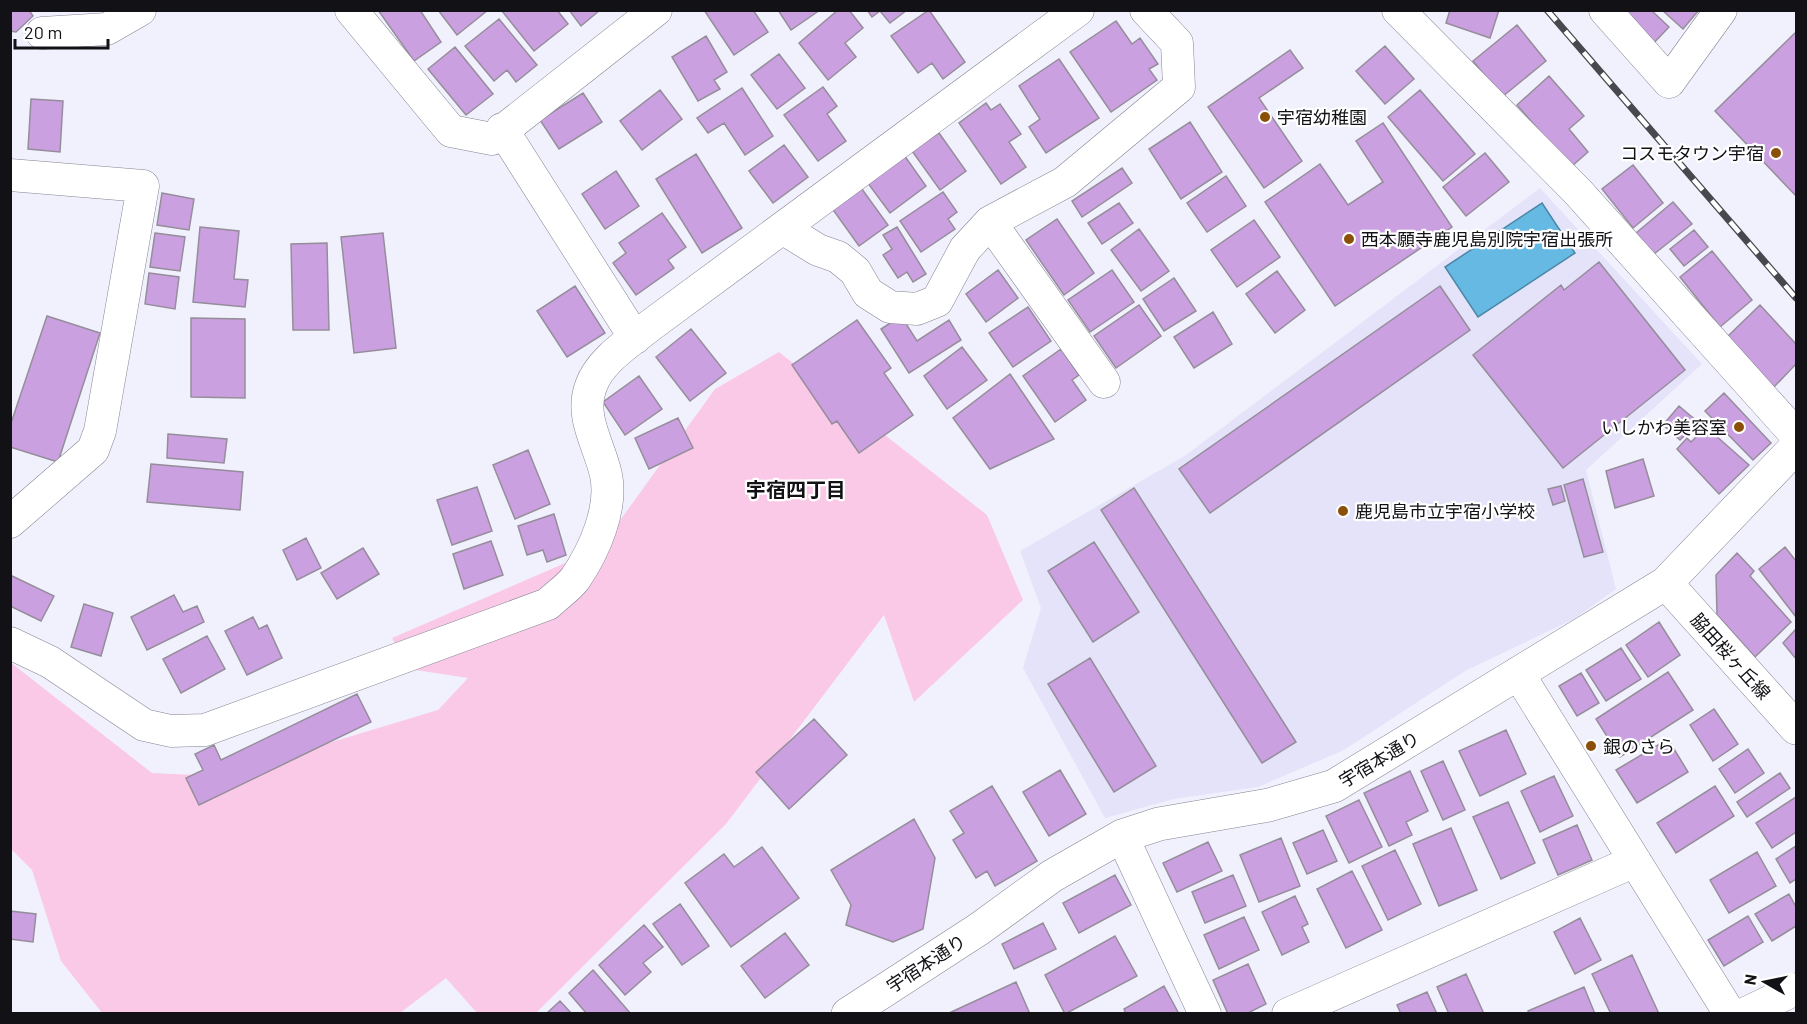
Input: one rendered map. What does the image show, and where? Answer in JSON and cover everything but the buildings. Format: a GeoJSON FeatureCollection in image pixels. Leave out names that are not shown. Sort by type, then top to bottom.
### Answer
{"type":"FeatureCollection","features":[{"type":"Feature","properties":{"kind":"street"},"geometry":{"type":"LineString","coordinates":[[42,33],[107,29],[140,10]]}},
{"type":"Feature","properties":{"kind":"street"},"geometry":{"type":"LineString","coordinates":[[351,10],[451,131],[492,139],[656,10]]}},
{"type":"Feature","properties":{"kind":"street"},"geometry":{"type":"LineString","coordinates":[[10,643],[50,662],[144,725],[171,731],[205,730],[548,604],[574,581],[595,542],[607,499],[606,477],[591,430],[587,405],[591,385],[608,360],[1078,10]]}},
{"type":"Feature","properties":{"kind":"street"},"geometry":{"type":"LineString","coordinates":[[784,229],[818,250],[838,257],[855,271],[868,293],[890,307],[917,309],[936,301],[965,249],[990,222],[1065,182],[1179,87],[1177,44],[1146,10]]}},
{"type":"Feature","properties":{"kind":"street"},"geometry":{"type":"LineString","coordinates":[[1398,10],[1578,192],[1797,435]]}},
{"type":"Feature","properties":{"kind":"street"},"geometry":{"type":"LineString","coordinates":[[1605,10],[1669,82],[1721,10]]}},
{"type":"Feature","properties":{"kind":"street"},"geometry":{"type":"LineString","coordinates":[[502,129],[635,338]]}},
{"type":"Feature","properties":{"kind":"street"},"geometry":{"type":"LineString","coordinates":[[10,175],[143,186],[100,430],[93,450],[10,522]]}},
{"type":"Feature","properties":{"kind":"street"},"geometry":{"type":"LineString","coordinates":[[990,222],[1104,382]]}},
{"type":"Feature","properties":{"kind":"street","name":"宇宿本通り"},"geometry":{"type":"LineString","coordinates":[[848,1014],[979,929],[1052,876],[1122,836],[1160,824],[1269,805],[1334,786],[1666,583],[1797,447]]}},
{"type":"Feature","properties":{"kind":"street","name":"脇田桜ヶ丘線"},"geometry":{"type":"LineString","coordinates":[[1666,583],[1797,728]]}},
{"type":"Feature","properties":{"kind":"street"},"geometry":{"type":"LineString","coordinates":[[1518,673],[1730,1014]]}},
{"type":"Feature","properties":{"kind":"street"},"geometry":{"type":"LineString","coordinates":[[1122,836],[1205,1014]]}},
{"type":"Feature","properties":{"kind":"street"},"geometry":{"type":"LineString","coordinates":[[1288,1014],[1635,861]]}},
{"type":"Feature","properties":{"kind":"street"},"geometry":{"type":"LineString","coordinates":[[1744,1014],[1797,989]]}},
{"type":"Feature","properties":{"kind":"shaded area","name":"鹿児島市立宇宿小学校"},"geometry":{"type":"Polygon","coordinates":[[[1540,188],[1702,364],[1586,470],[1616,589],[1574,619],[1465,671],[1344,750],[1258,787],[1174,799],[1105,818],[1023,668],[1041,608],[1020,551],[1186,455],[1540,188]]]}},
{"type":"Feature","properties":{"kind":"shaded area"},"geometry":{"type":"Polygon","coordinates":[[[779,352],[987,515],[1023,600],[914,702],[884,615],[726,824],[536,1013],[477,1013],[446,978],[400,1013],[102,1013],[61,961],[32,870],[11,849],[10,662],[152,773],[219,776],[438,710],[468,678],[409,669],[392,638],[600,548],[715,389],[779,352]]]}},
{"type":"Feature","properties":{"kind":"water"},"geometry":{"type":"Polygon","coordinates":[[[1542,203],[1575,253],[1478,317],[1445,267],[1542,203]]]}},
{"type":"Feature","properties":{"kind":"railway"},"geometry":{"type":"LineString","coordinates":[[1547,10],[1796,298]]}},
{"type":"Feature","properties":{"kind":"place","name":"宇宿幼稚園"},"geometry":{"type":"Point","coordinates":[1265,117]}},
{"type":"Feature","properties":{"kind":"place","name":"コスモタウン宇宿"},"geometry":{"type":"Point","coordinates":[1776,153]}},
{"type":"Feature","properties":{"kind":"place","name":"西本願寺鹿児島別院宇宿出張所"},"geometry":{"type":"Point","coordinates":[1349,239]}},
{"type":"Feature","properties":{"kind":"place","name":"いしかわ美容室"},"geometry":{"type":"Point","coordinates":[1739,427]}},
{"type":"Feature","properties":{"kind":"place","name":"鹿児島市立宇宿小学校"},"geometry":{"type":"Point","coordinates":[1343,511]}},
{"type":"Feature","properties":{"kind":"place","name":"銀のさら"},"geometry":{"type":"Point","coordinates":[1591,746]}},
{"type":"Feature","properties":{"kind":"district","name":"宇宿四丁目"},"geometry":{"type":"Point","coordinates":[796,489]}}]}
